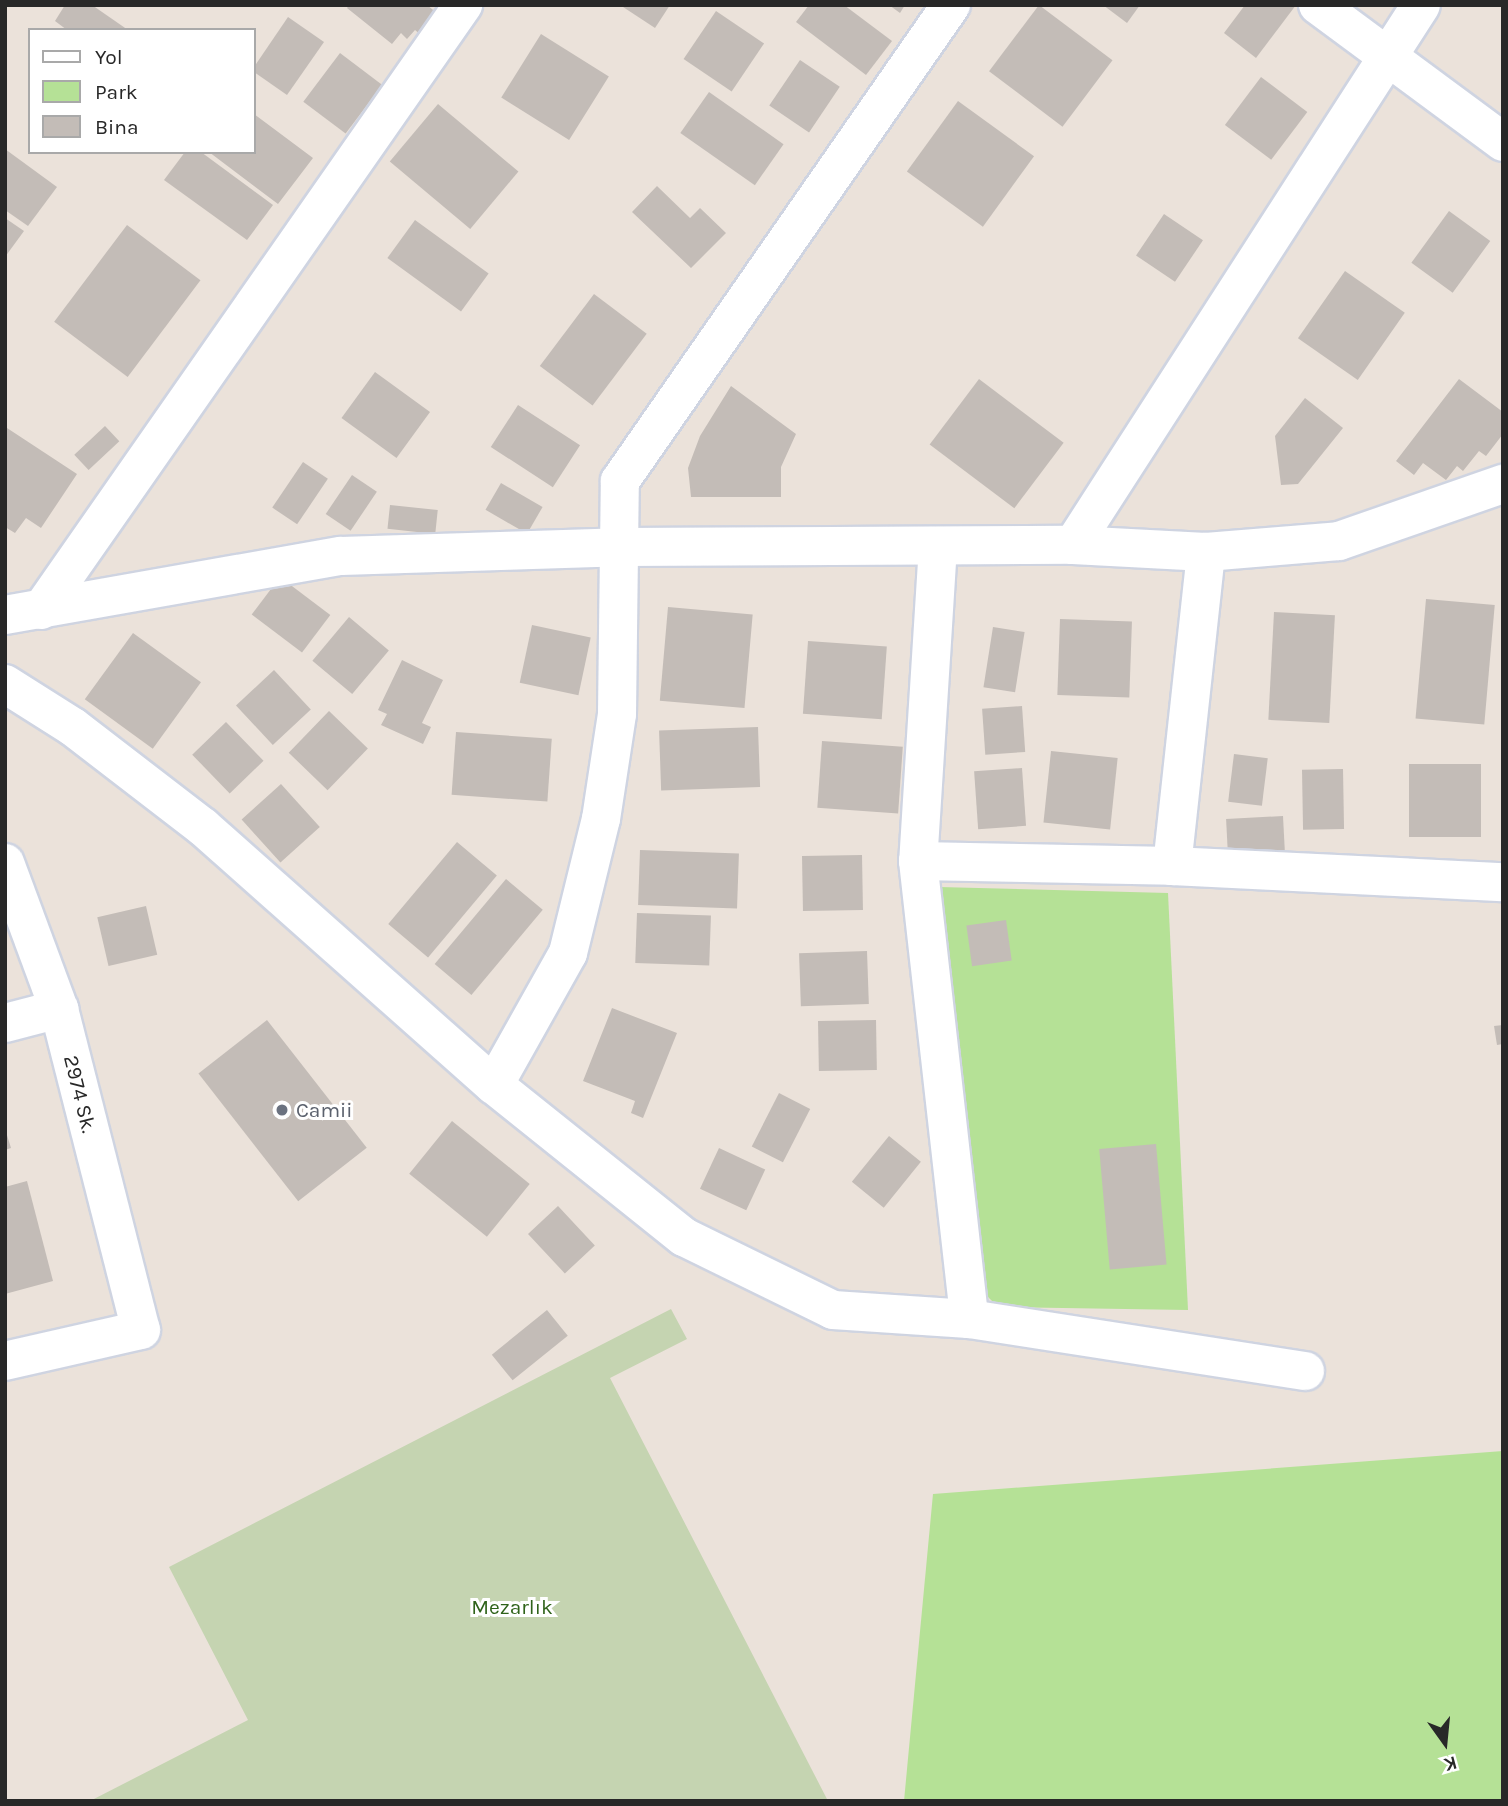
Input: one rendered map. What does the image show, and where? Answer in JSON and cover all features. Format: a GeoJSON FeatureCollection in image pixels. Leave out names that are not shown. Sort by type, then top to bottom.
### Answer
{"type":"FeatureCollection","features":[{"type":"Feature","properties":{"kind":"street"},"geometry":{"type":"LineString","coordinates":[[23,613],[463,5]]}},
{"type":"Feature","properties":{"kind":"street"},"geometry":{"type":"LineString","coordinates":[[494,1085],[568,953],[601,819],[617,714],[621,481],[951,5]]}},
{"type":"Feature","properties":{"kind":"street"},"geometry":{"type":"LineString","coordinates":[[1318,5],[1503,142]]}},
{"type":"Feature","properties":{"kind":"street"},"geometry":{"type":"LineString","coordinates":[[1073,545],[1420,5]]}},
{"type":"Feature","properties":{"kind":"street"},"geometry":{"type":"LineString","coordinates":[[23,613],[341,556],[620,547],[1073,545],[1206,552],[1339,541],[1503,484]]}},
{"type":"Feature","properties":{"kind":"street"},"geometry":{"type":"LineString","coordinates":[[938,546],[919,861],[969,1319]]}},
{"type":"Feature","properties":{"kind":"street"},"geometry":{"type":"LineString","coordinates":[[1171,866],[1206,552]]}},
{"type":"Feature","properties":{"kind":"street"},"geometry":{"type":"LineString","coordinates":[[5,684],[73,727],[203,828],[494,1085],[696,1244],[833,1310],[969,1319],[1305,1371]]}},
{"type":"Feature","properties":{"kind":"street"},"geometry":{"type":"LineString","coordinates":[[919,861],[1171,866],[1503,881]]}},
{"type":"Feature","properties":{"kind":"street","name":"2974 Sk."},"geometry":{"type":"LineString","coordinates":[[5,863],[59,1009],[141,1330],[5,1361]]}},
{"type":"Feature","properties":{"kind":"street"},"geometry":{"type":"LineString","coordinates":[[5,1023],[59,1009]]}},
{"type":"Feature","properties":{"kind":"green space"},"geometry":{"type":"Polygon","coordinates":[[[939,887],[1168,893],[1188,1310],[998,1307],[980,1289],[939,887]]]}},
{"type":"Feature","properties":{"kind":"green space","name":"Mezarlık"},"geometry":{"type":"Polygon","coordinates":[[[671,1309],[687,1339],[610,1378],[828,1801],[90,1801],[248,1720],[169,1567],[671,1309]]]}},
{"type":"Feature","properties":{"kind":"green space"},"geometry":{"type":"Polygon","coordinates":[[[1503,1451],[1503,1801],[904,1801],[933,1494],[1503,1451]]]}},
{"type":"Feature","properties":{"kind":"building"},"geometry":{"type":"Polygon","coordinates":[[[65,5],[92,5],[125,28],[64,28],[55,21],[65,5]]]}},
{"type":"Feature","properties":{"kind":"building"},"geometry":{"type":"Polygon","coordinates":[[[349,5],[427,5],[438,14],[421,35],[415,30],[407,39],[401,33],[392,44],[347,8],[349,5]]]}},
{"type":"Feature","properties":{"kind":"building"},"geometry":{"type":"Polygon","coordinates":[[[620,5],[670,5],[655,28],[620,5]]]}},
{"type":"Feature","properties":{"kind":"building"},"geometry":{"type":"Polygon","coordinates":[[[809,5],[844,5],[892,41],[866,75],[796,22],[809,5]]]}},
{"type":"Feature","properties":{"kind":"building"},"geometry":{"type":"Polygon","coordinates":[[[889,5],[905,5],[900,13],[889,5]]]}},
{"type":"Feature","properties":{"kind":"building"},"geometry":{"type":"Polygon","coordinates":[[[1039,5],[1112,60],[1063,127],[989,71],[1039,5]]]}},
{"type":"Feature","properties":{"kind":"building"},"geometry":{"type":"Polygon","coordinates":[[[1103,5],[1140,5],[1127,23],[1103,5]]]}},
{"type":"Feature","properties":{"kind":"building"},"geometry":{"type":"Polygon","coordinates":[[[1245,5],[1296,5],[1256,58],[1224,33],[1245,5]]]}},
{"type":"Feature","properties":{"kind":"building"},"geometry":{"type":"Polygon","coordinates":[[[716,11],[764,43],[732,92],[684,59],[716,11]]]}},
{"type":"Feature","properties":{"kind":"building"},"geometry":{"type":"Polygon","coordinates":[[[288,17],[324,42],[287,95],[256,73],[256,64],[288,17]]]}},
{"type":"Feature","properties":{"kind":"building"},"geometry":{"type":"Polygon","coordinates":[[[541,34],[609,76],[569,140],[501,98],[541,34]]]}},
{"type":"Feature","properties":{"kind":"building"},"geometry":{"type":"Polygon","coordinates":[[[340,53],[382,85],[346,134],[303,102],[340,53]]]}},
{"type":"Feature","properties":{"kind":"building"},"geometry":{"type":"Polygon","coordinates":[[[800,60],[840,87],[809,132],[769,106],[800,60]]]}},
{"type":"Feature","properties":{"kind":"building"},"geometry":{"type":"Polygon","coordinates":[[[1261,77],[1307,112],[1271,160],[1225,125],[1261,77]]]}},
{"type":"Feature","properties":{"kind":"building"},"geometry":{"type":"Polygon","coordinates":[[[709,92],[784,144],[755,185],[680,133],[709,92]]]}},
{"type":"Feature","properties":{"kind":"building"},"geometry":{"type":"Polygon","coordinates":[[[958,101],[1034,156],[983,227],[907,171],[958,101]]]}},
{"type":"Feature","properties":{"kind":"building"},"geometry":{"type":"Polygon","coordinates":[[[438,104],[518,171],[470,229],[390,161],[438,104]]]}},
{"type":"Feature","properties":{"kind":"building"},"geometry":{"type":"Polygon","coordinates":[[[256,115],[313,158],[278,204],[212,154],[256,154],[256,115]]]}},
{"type":"Feature","properties":{"kind":"building"},"geometry":{"type":"Polygon","coordinates":[[[5,149],[57,187],[28,226],[5,210],[5,149]]]}},
{"type":"Feature","properties":{"kind":"building"},"geometry":{"type":"Polygon","coordinates":[[[184,154],[204,154],[273,205],[247,240],[164,180],[184,154]]]}},
{"type":"Feature","properties":{"kind":"building"},"geometry":{"type":"Polygon","coordinates":[[[657,186],[690,218],[700,208],[726,233],[691,268],[632,212],[657,186]]]}},
{"type":"Feature","properties":{"kind":"building"},"geometry":{"type":"Polygon","coordinates":[[[1449,211],[1490,241],[1453,293],[1411,263],[1449,211]]]}},
{"type":"Feature","properties":{"kind":"building"},"geometry":{"type":"Polygon","coordinates":[[[1164,214],[1203,240],[1175,282],[1136,255],[1164,214]]]}},
{"type":"Feature","properties":{"kind":"building"},"geometry":{"type":"Polygon","coordinates":[[[5,218],[24,231],[5,257],[5,218]]]}},
{"type":"Feature","properties":{"kind":"building"},"geometry":{"type":"Polygon","coordinates":[[[415,220],[489,273],[461,312],[387,258],[415,220]]]}},
{"type":"Feature","properties":{"kind":"building"},"geometry":{"type":"Polygon","coordinates":[[[127,225],[200,280],[128,377],[54,322],[127,225]]]}},
{"type":"Feature","properties":{"kind":"building"},"geometry":{"type":"Polygon","coordinates":[[[1345,271],[1405,313],[1358,380],[1298,338],[1345,271]]]}},
{"type":"Feature","properties":{"kind":"building"},"geometry":{"type":"Polygon","coordinates":[[[594,294],[647,334],[593,406],[540,366],[594,294]]]}},
{"type":"Feature","properties":{"kind":"building"},"geometry":{"type":"Polygon","coordinates":[[[375,372],[430,412],[397,458],[341,418],[375,372]]]}},
{"type":"Feature","properties":{"kind":"building"},"geometry":{"type":"Polygon","coordinates":[[[979,379],[1064,443],[1014,508],[930,444],[979,379]]]}},
{"type":"Feature","properties":{"kind":"building"},"geometry":{"type":"Polygon","coordinates":[[[1459,379],[1503,412],[1503,434],[1486,456],[1479,451],[1463,471],[1457,466],[1446,480],[1423,463],[1414,475],[1396,461],[1459,379]]]}},
{"type":"Feature","properties":{"kind":"building"},"geometry":{"type":"Polygon","coordinates":[[[731,386],[796,434],[781,467],[781,497],[691,497],[688,468],[700,436],[731,386]]]}},
{"type":"Feature","properties":{"kind":"building"},"geometry":{"type":"Polygon","coordinates":[[[1305,398],[1343,428],[1298,484],[1281,485],[1275,436],[1305,398]]]}},
{"type":"Feature","properties":{"kind":"building"},"geometry":{"type":"Polygon","coordinates":[[[518,405],[580,445],[553,487],[491,447],[518,405]]]}},
{"type":"Feature","properties":{"kind":"building"},"geometry":{"type":"Polygon","coordinates":[[[105,426],[119,441],[89,470],[74,455],[105,426]]]}},
{"type":"Feature","properties":{"kind":"building"},"geometry":{"type":"Polygon","coordinates":[[[7,428],[77,474],[41,528],[26,518],[15,533],[5,527],[7,428]]]}},
{"type":"Feature","properties":{"kind":"building"},"geometry":{"type":"Polygon","coordinates":[[[303,462],[328,479],[297,524],[272,508],[303,462]]]}},
{"type":"Feature","properties":{"kind":"building"},"geometry":{"type":"Polygon","coordinates":[[[352,475],[377,492],[351,531],[326,514],[352,475]]]}},
{"type":"Feature","properties":{"kind":"building"},"geometry":{"type":"Polygon","coordinates":[[[501,483],[543,507],[527,534],[486,510],[501,483]]]}},
{"type":"Feature","properties":{"kind":"building"},"geometry":{"type":"Polygon","coordinates":[[[390,505],[438,510],[435,534],[387,529],[390,505]]]}},
{"type":"Feature","properties":{"kind":"building"},"geometry":{"type":"Polygon","coordinates":[[[280,577],[330,615],[302,652],[252,615],[280,577]]]}},
{"type":"Feature","properties":{"kind":"building"},"geometry":{"type":"Polygon","coordinates":[[[1426,599],[1495,605],[1484,725],[1416,719],[1426,599]]]}},
{"type":"Feature","properties":{"kind":"building"},"geometry":{"type":"Polygon","coordinates":[[[668,607],[753,614],[744,708],[660,701],[668,607]]]}},
{"type":"Feature","properties":{"kind":"building"},"geometry":{"type":"Polygon","coordinates":[[[1274,612],[1335,615],[1329,723],[1268,720],[1274,612]]]}},
{"type":"Feature","properties":{"kind":"building"},"geometry":{"type":"Polygon","coordinates":[[[349,617],[389,650],[352,694],[312,661],[349,617]]]}},
{"type":"Feature","properties":{"kind":"building"},"geometry":{"type":"Polygon","coordinates":[[[1060,619],[1132,622],[1129,697],[1057,695],[1060,619]]]}},
{"type":"Feature","properties":{"kind":"building"},"geometry":{"type":"Polygon","coordinates":[[[532,625],[591,637],[578,695],[520,683],[532,625]]]}},
{"type":"Feature","properties":{"kind":"building"},"geometry":{"type":"Polygon","coordinates":[[[993,627],[1025,632],[1015,692],[983,687],[993,627]]]}},
{"type":"Feature","properties":{"kind":"building"},"geometry":{"type":"Polygon","coordinates":[[[133,633],[201,682],[153,749],[85,699],[133,633]]]}},
{"type":"Feature","properties":{"kind":"building"},"geometry":{"type":"Polygon","coordinates":[[[808,641],[887,647],[882,719],[803,714],[808,641]]]}},
{"type":"Feature","properties":{"kind":"building"},"geometry":{"type":"Polygon","coordinates":[[[402,660],[443,680],[422,723],[431,727],[423,744],[381,725],[387,714],[378,710],[402,660]]]}},
{"type":"Feature","properties":{"kind":"building"},"geometry":{"type":"Polygon","coordinates":[[[274,670],[311,709],[273,745],[236,705],[274,670]]]}},
{"type":"Feature","properties":{"kind":"building"},"geometry":{"type":"Polygon","coordinates":[[[1022,706],[1025,752],[985,755],[982,709],[1022,706]]]}},
{"type":"Feature","properties":{"kind":"building"},"geometry":{"type":"Polygon","coordinates":[[[329,711],[368,749],[328,790],[289,753],[329,711]]]}},
{"type":"Feature","properties":{"kind":"building"},"geometry":{"type":"Polygon","coordinates":[[[226,722],[264,761],[230,793],[192,755],[226,722]]]}},
{"type":"Feature","properties":{"kind":"building"},"geometry":{"type":"Polygon","coordinates":[[[758,727],[760,787],[661,790],[659,730],[758,727]]]}},
{"type":"Feature","properties":{"kind":"building"},"geometry":{"type":"Polygon","coordinates":[[[456,732],[552,739],[547,802],[452,795],[456,732]]]}},
{"type":"Feature","properties":{"kind":"building"},"geometry":{"type":"Polygon","coordinates":[[[822,741],[903,747],[898,813],[817,808],[822,741]]]}},
{"type":"Feature","properties":{"kind":"building"},"geometry":{"type":"Polygon","coordinates":[[[1051,751],[1118,758],[1110,830],[1043,823],[1051,751]]]}},
{"type":"Feature","properties":{"kind":"building"},"geometry":{"type":"Polygon","coordinates":[[[1234,754],[1268,758],[1262,806],[1228,802],[1234,754]]]}},
{"type":"Feature","properties":{"kind":"building"},"geometry":{"type":"Polygon","coordinates":[[[1409,764],[1481,764],[1481,837],[1409,837],[1409,764]]]}},
{"type":"Feature","properties":{"kind":"building"},"geometry":{"type":"Polygon","coordinates":[[[1022,768],[1026,826],[978,829],[974,771],[1022,768]]]}},
{"type":"Feature","properties":{"kind":"building"},"geometry":{"type":"Polygon","coordinates":[[[1343,769],[1344,829],[1303,830],[1302,770],[1343,769]]]}},
{"type":"Feature","properties":{"kind":"building"},"geometry":{"type":"Polygon","coordinates":[[[281,784],[320,827],[280,863],[242,819],[281,784]]]}},
{"type":"Feature","properties":{"kind":"building"},"geometry":{"type":"Polygon","coordinates":[[[1283,816],[1285,852],[1228,855],[1226,819],[1283,816]]]}},
{"type":"Feature","properties":{"kind":"building"},"geometry":{"type":"Polygon","coordinates":[[[457,842],[497,875],[428,957],[388,924],[457,842]]]}},
{"type":"Feature","properties":{"kind":"building"},"geometry":{"type":"Polygon","coordinates":[[[640,850],[739,853],[737,908],[638,905],[640,850]]]}},
{"type":"Feature","properties":{"kind":"building"},"geometry":{"type":"Polygon","coordinates":[[[862,855],[863,910],[803,911],[802,856],[862,855]]]}},
{"type":"Feature","properties":{"kind":"building"},"geometry":{"type":"Polygon","coordinates":[[[506,879],[543,910],[471,995],[435,964],[506,879]]]}},
{"type":"Feature","properties":{"kind":"building"},"geometry":{"type":"Polygon","coordinates":[[[146,906],[157,955],[109,966],[97,917],[146,906]]]}},
{"type":"Feature","properties":{"kind":"building"},"geometry":{"type":"Polygon","coordinates":[[[637,913],[711,916],[709,966],[635,963],[637,913]]]}},
{"type":"Feature","properties":{"kind":"building"},"geometry":{"type":"Polygon","coordinates":[[[1006,920],[1012,961],[972,966],[966,926],[1006,920]]]}},
{"type":"Feature","properties":{"kind":"building"},"geometry":{"type":"Polygon","coordinates":[[[867,951],[869,1004],[801,1006],[799,953],[867,951]]]}},
{"type":"Feature","properties":{"kind":"building"},"geometry":{"type":"Polygon","coordinates":[[[612,1008],[677,1033],[643,1118],[631,1113],[635,1101],[583,1081],[612,1008]]]}},
{"type":"Feature","properties":{"kind":"building","name":"Camii"},"geometry":{"type":"Polygon","coordinates":[[[267,1020],[367,1148],[298,1201],[198,1074],[267,1020]]]}},
{"type":"Feature","properties":{"kind":"building"},"geometry":{"type":"Polygon","coordinates":[[[876,1020],[877,1070],[819,1071],[818,1021],[876,1020]]]}},
{"type":"Feature","properties":{"kind":"building"},"geometry":{"type":"Polygon","coordinates":[[[1503,1025],[1503,1044],[1497,1045],[1494,1026],[1503,1025]]]}},
{"type":"Feature","properties":{"kind":"building"},"geometry":{"type":"Polygon","coordinates":[[[779,1093],[810,1109],[783,1162],[752,1146],[779,1093]]]}},
{"type":"Feature","properties":{"kind":"building"},"geometry":{"type":"Polygon","coordinates":[[[452,1121],[530,1184],[487,1237],[409,1174],[452,1121]]]}},
{"type":"Feature","properties":{"kind":"building"},"geometry":{"type":"Polygon","coordinates":[[[5,1133],[11,1148],[5,1150],[5,1133]]]}},
{"type":"Feature","properties":{"kind":"building"},"geometry":{"type":"Polygon","coordinates":[[[889,1136],[921,1162],[884,1208],[852,1182],[889,1136]]]}},
{"type":"Feature","properties":{"kind":"building"},"geometry":{"type":"Polygon","coordinates":[[[1156,1144],[1167,1265],[1110,1270],[1099,1149],[1156,1144]]]}},
{"type":"Feature","properties":{"kind":"building"},"geometry":{"type":"Polygon","coordinates":[[[719,1148],[765,1170],[746,1210],[700,1189],[719,1148]]]}},
{"type":"Feature","properties":{"kind":"building"},"geometry":{"type":"Polygon","coordinates":[[[27,1181],[53,1281],[5,1294],[5,1187],[27,1181]]]}},
{"type":"Feature","properties":{"kind":"building"},"geometry":{"type":"Polygon","coordinates":[[[558,1206],[595,1245],[565,1273],[528,1234],[558,1206]]]}},
{"type":"Feature","properties":{"kind":"building"},"geometry":{"type":"Polygon","coordinates":[[[547,1310],[568,1336],[513,1380],[492,1355],[547,1310]]]}},
{"type":"Feature","properties":{"kind":"place","name":"Camii"},"geometry":{"type":"Point","coordinates":[282,1110]}}]}
